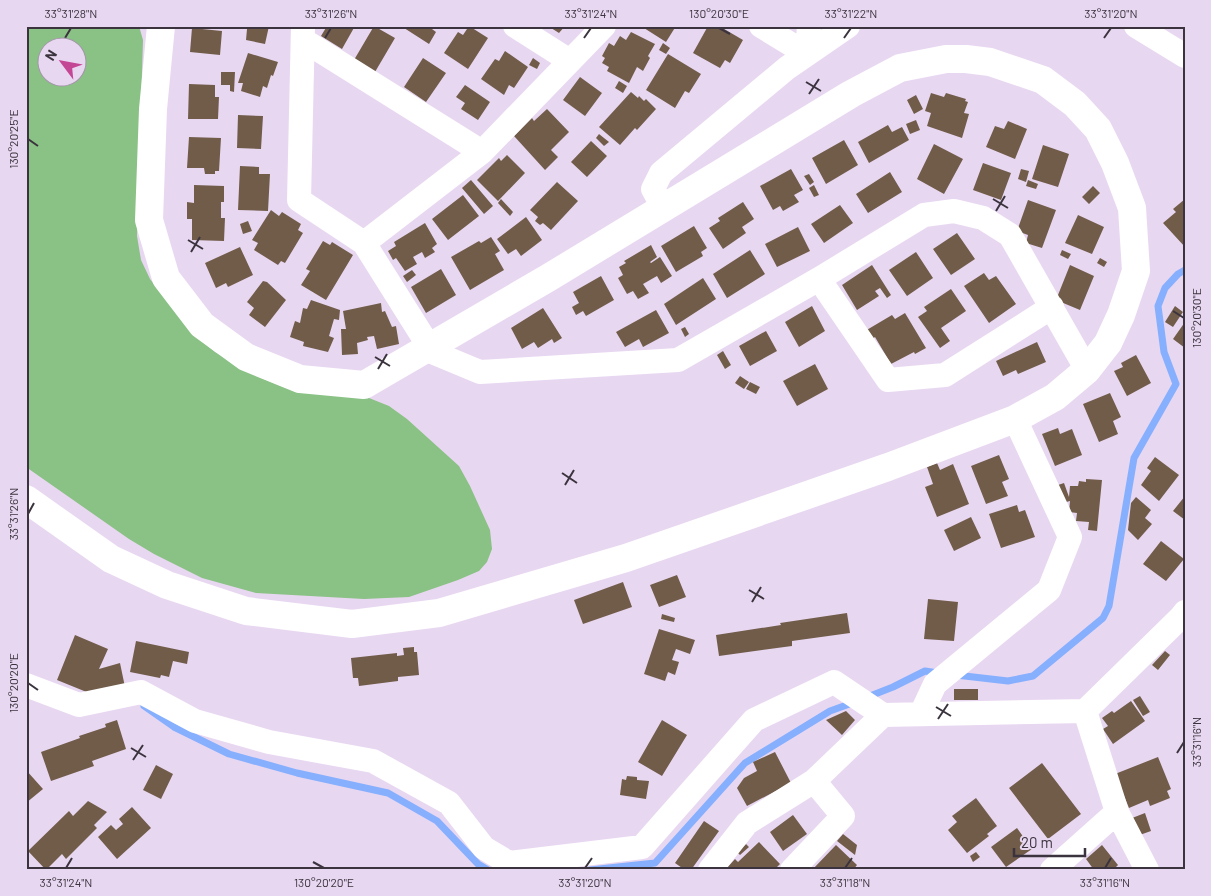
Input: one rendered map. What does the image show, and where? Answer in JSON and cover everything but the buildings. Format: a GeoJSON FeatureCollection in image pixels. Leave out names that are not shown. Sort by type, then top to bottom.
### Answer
{"type":"FeatureCollection","features":[{"type":"Feature","properties":{"kind":"street"},"geometry":{"type":"LineString","coordinates":[[26,499],[110,559],[167,585],[246,611],[352,624],[440,613],[626,558],[888,467],[1015,419],[1055,397],[1087,370],[1108,343],[1121,315],[1136,271],[1132,208],[1115,163],[1098,129],[1075,104],[1043,80],[990,62],[946,59],[900,68],[850,94],[664,208],[428,349],[364,385],[300,379],[246,357],[202,325],[166,278],[149,220],[153,109],[161,26]]}},
{"type":"Feature","properties":{"kind":"street"},"geometry":{"type":"LineString","coordinates":[[515,26],[570,61]]}},
{"type":"Feature","properties":{"kind":"street"},"geometry":{"type":"LineString","coordinates":[[364,243],[482,152],[604,26]]}},
{"type":"Feature","properties":{"kind":"street"},"geometry":{"type":"LineString","coordinates":[[761,26],[807,54]]}},
{"type":"Feature","properties":{"kind":"street"},"geometry":{"type":"LineString","coordinates":[[807,54],[809,26]]}},
{"type":"Feature","properties":{"kind":"street"},"geometry":{"type":"LineString","coordinates":[[664,208],[653,189],[661,173],[787,68],[848,26]]}},
{"type":"Feature","properties":{"kind":"street"},"geometry":{"type":"LineString","coordinates":[[1136,26],[1185,56]]}},
{"type":"Feature","properties":{"kind":"street"},"geometry":{"type":"LineString","coordinates":[[303,33],[482,152]]}},
{"type":"Feature","properties":{"kind":"street"},"geometry":{"type":"LineString","coordinates":[[303,33],[299,200],[364,243],[428,349],[480,372],[678,360],[819,280],[924,215],[954,211],[983,218],[1010,235],[1087,370]]}},
{"type":"Feature","properties":{"kind":"street"},"geometry":{"type":"LineString","coordinates":[[819,280],[888,380],[945,375],[1052,307]]}},
{"type":"Feature","properties":{"kind":"street"},"geometry":{"type":"LineString","coordinates":[[921,714],[935,684],[1049,590],[1070,537],[1015,419]]}},
{"type":"Feature","properties":{"kind":"street"},"geometry":{"type":"LineString","coordinates":[[26,685],[80,705],[141,692],[195,721],[269,742],[373,761],[449,803],[484,848],[509,863],[642,847],[754,720],[834,682],[875,710],[921,714],[1085,711],[1185,612]]}},
{"type":"Feature","properties":{"kind":"street"},"geometry":{"type":"LineString","coordinates":[[710,870],[748,823],[814,781],[875,710]]}},
{"type":"Feature","properties":{"kind":"street"},"geometry":{"type":"LineString","coordinates":[[1085,711],[1117,812],[1147,870]]}},
{"type":"Feature","properties":{"kind":"street"},"geometry":{"type":"LineString","coordinates":[[792,870],[843,816],[814,781]]}},
{"type":"Feature","properties":{"kind":"street"},"geometry":{"type":"LineString","coordinates":[[1052,870],[1117,812]]}},
{"type":"Feature","properties":{"kind":"green space"},"geometry":{"type":"Polygon","coordinates":[[[26,26],[139,26],[143,40],[137,236],[141,260],[150,279],[193,334],[215,352],[259,377],[286,388],[369,398],[389,406],[407,419],[459,466],[490,530],[492,549],[487,562],[479,571],[458,580],[409,597],[364,599],[256,593],[202,578],[129,539],[26,467],[26,26]]]}},
{"type":"Feature","properties":{"kind":"waterway"},"geometry":{"type":"LineString","coordinates":[[956,675],[1008,681],[1033,676],[1103,618],[1109,606],[1134,458],[1176,384],[1164,352],[1158,306],[1165,288],[1178,274],[1185,270]]}},
{"type":"Feature","properties":{"kind":"waterway"},"geometry":{"type":"LineString","coordinates":[[865,698],[925,671],[938,673]]}},
{"type":"Feature","properties":{"kind":"waterway"},"geometry":{"type":"LineString","coordinates":[[590,870],[655,863],[745,763],[830,711],[855,702]]}},
{"type":"Feature","properties":{"kind":"waterway"},"geometry":{"type":"LineString","coordinates":[[144,706],[174,727],[229,754],[297,773],[388,793],[437,821],[478,864],[488,870]]}}]}
